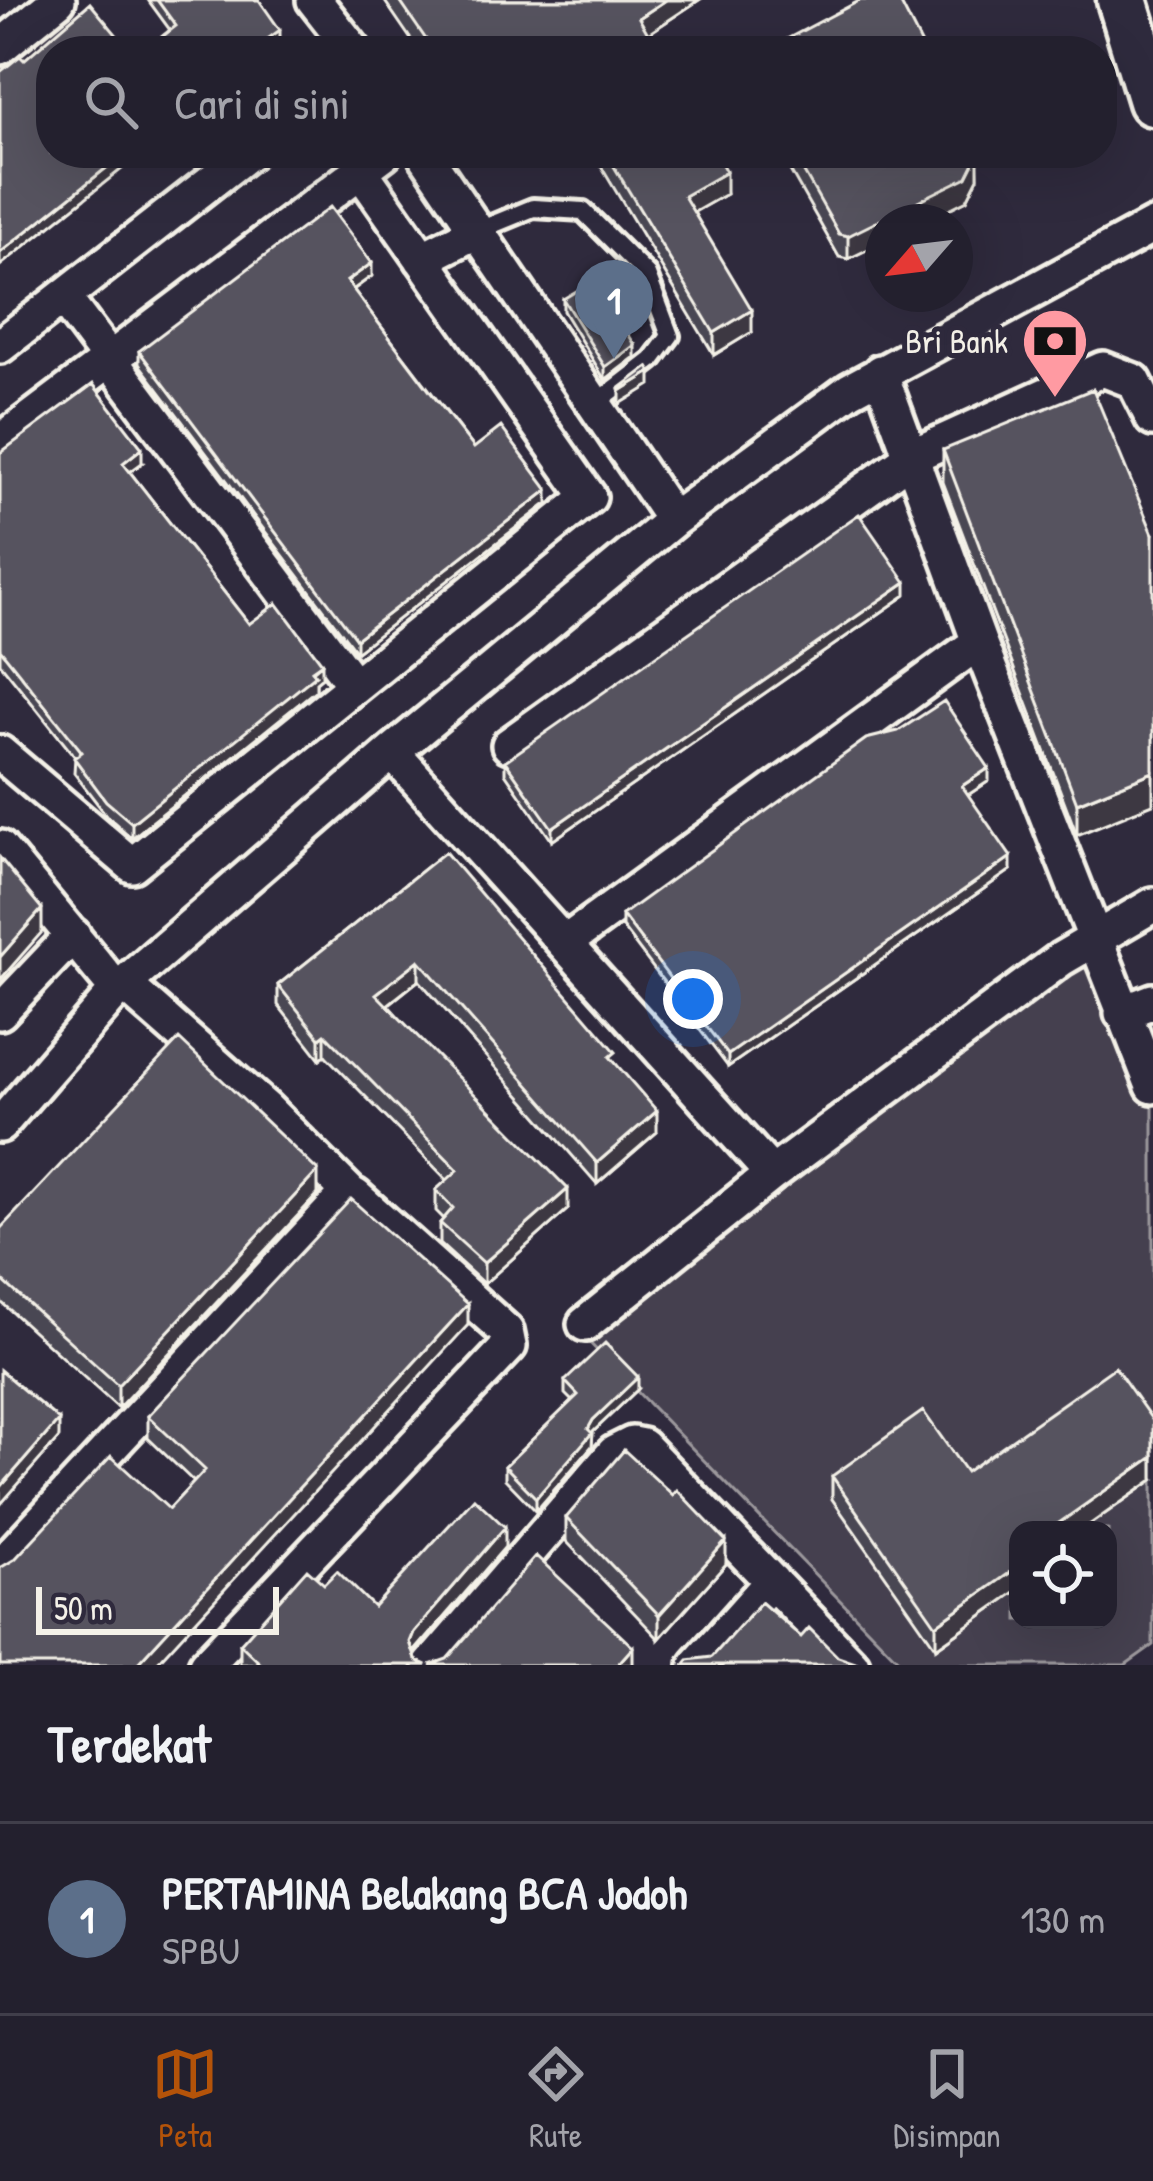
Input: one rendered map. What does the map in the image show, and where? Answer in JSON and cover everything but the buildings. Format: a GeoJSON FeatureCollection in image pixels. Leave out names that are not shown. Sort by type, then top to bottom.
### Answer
{"type":"FeatureCollection","features":[{"type":"Feature","properties":{"kind":"main road"},"geometry":{"type":"LineString","coordinates":[[1122,0],[1153,101]]}},
{"type":"Feature","properties":{"kind":"street"},"geometry":{"type":"LineString","coordinates":[[0,47],[58,0]]}},
{"type":"Feature","properties":{"kind":"street"},"geometry":{"type":"LineString","coordinates":[[314,0],[342,36]]}},
{"type":"Feature","properties":{"kind":"street"},"geometry":{"type":"LineString","coordinates":[[0,346],[229,168]]}},
{"type":"Feature","properties":{"kind":"street"},"geometry":{"type":"LineString","coordinates":[[0,442],[364,168]]}},
{"type":"Feature","properties":{"kind":"street"},"geometry":{"type":"LineString","coordinates":[[0,753],[132,865],[589,497],[422,259],[375,168]]}},
{"type":"Feature","properties":{"kind":"street"},"geometry":{"type":"LineString","coordinates":[[434,168],[674,520]]}},
{"type":"Feature","properties":{"kind":"street"},"geometry":{"type":"LineString","coordinates":[[0,1126],[121,987],[392,752],[674,520],[880,372],[1153,226]]}},
{"type":"Feature","properties":{"kind":"street"},"geometry":{"type":"LineString","coordinates":[[422,259],[477,231]]}},
{"type":"Feature","properties":{"kind":"street"},"geometry":{"type":"LineString","coordinates":[[63,297],[354,685]]}},
{"type":"Feature","properties":{"kind":"street"},"geometry":{"type":"LineString","coordinates":[[509,745],[914,455],[1103,369],[1133,381],[1153,419]]}},
{"type":"Feature","properties":{"kind":"street"},"geometry":{"type":"LineString","coordinates":[[880,372],[1094,938],[1138,1007],[1153,1086]]}},
{"type":"Feature","properties":{"kind":"street"},"geometry":{"type":"LineString","coordinates":[[566,942],[979,643]]}},
{"type":"Feature","properties":{"kind":"street"},"geometry":{"type":"LineString","coordinates":[[392,752],[772,1174]]}},
{"type":"Feature","properties":{"kind":"street"},"geometry":{"type":"LineString","coordinates":[[0,848],[121,987],[266,1109],[351,1194],[506,1331],[511,1342],[496,1364],[206,1665]]}},
{"type":"Feature","properties":{"kind":"street"},"geometry":{"type":"LineString","coordinates":[[585,1324],[772,1174],[1094,938],[1153,905]]}},
{"type":"Feature","properties":{"kind":"street"},"geometry":{"type":"LineString","coordinates":[[0,1012],[73,935]]}},
{"type":"Feature","properties":{"kind":"street"},"geometry":{"type":"LineString","coordinates":[[0,1566],[351,1194]]}},
{"type":"Feature","properties":{"kind":"street"},"geometry":{"type":"LineString","coordinates":[[431,1665],[626,1444],[642,1446],[852,1665]]}},
{"type":"Feature","properties":{"kind":"street"},"geometry":{"type":"LineString","coordinates":[[697,1665],[772,1581]]}},
{"type":"Feature","properties":{"kind":"lane"},"geometry":{"type":"LineString","coordinates":[[477,231],[533,208],[584,211],[646,275],[670,336],[652,360],[595,404]]}},
{"type":"Feature","properties":{"kind":"shaded area"},"geometry":{"type":"Polygon","coordinates":[[[1091,946],[1153,1098],[1153,1645],[1125,1665],[903,1665],[581,1334],[1091,946]]]}},
{"type":"Feature","properties":{"kind":"place","name":"PERTAMINA Belakang BCA Jodoh"},"geometry":{"type":"Point","coordinates":[614,359]}},
{"type":"Feature","properties":{"kind":"place","name":"Bri Bank"},"geometry":{"type":"Point","coordinates":[1055,400]}}]}
